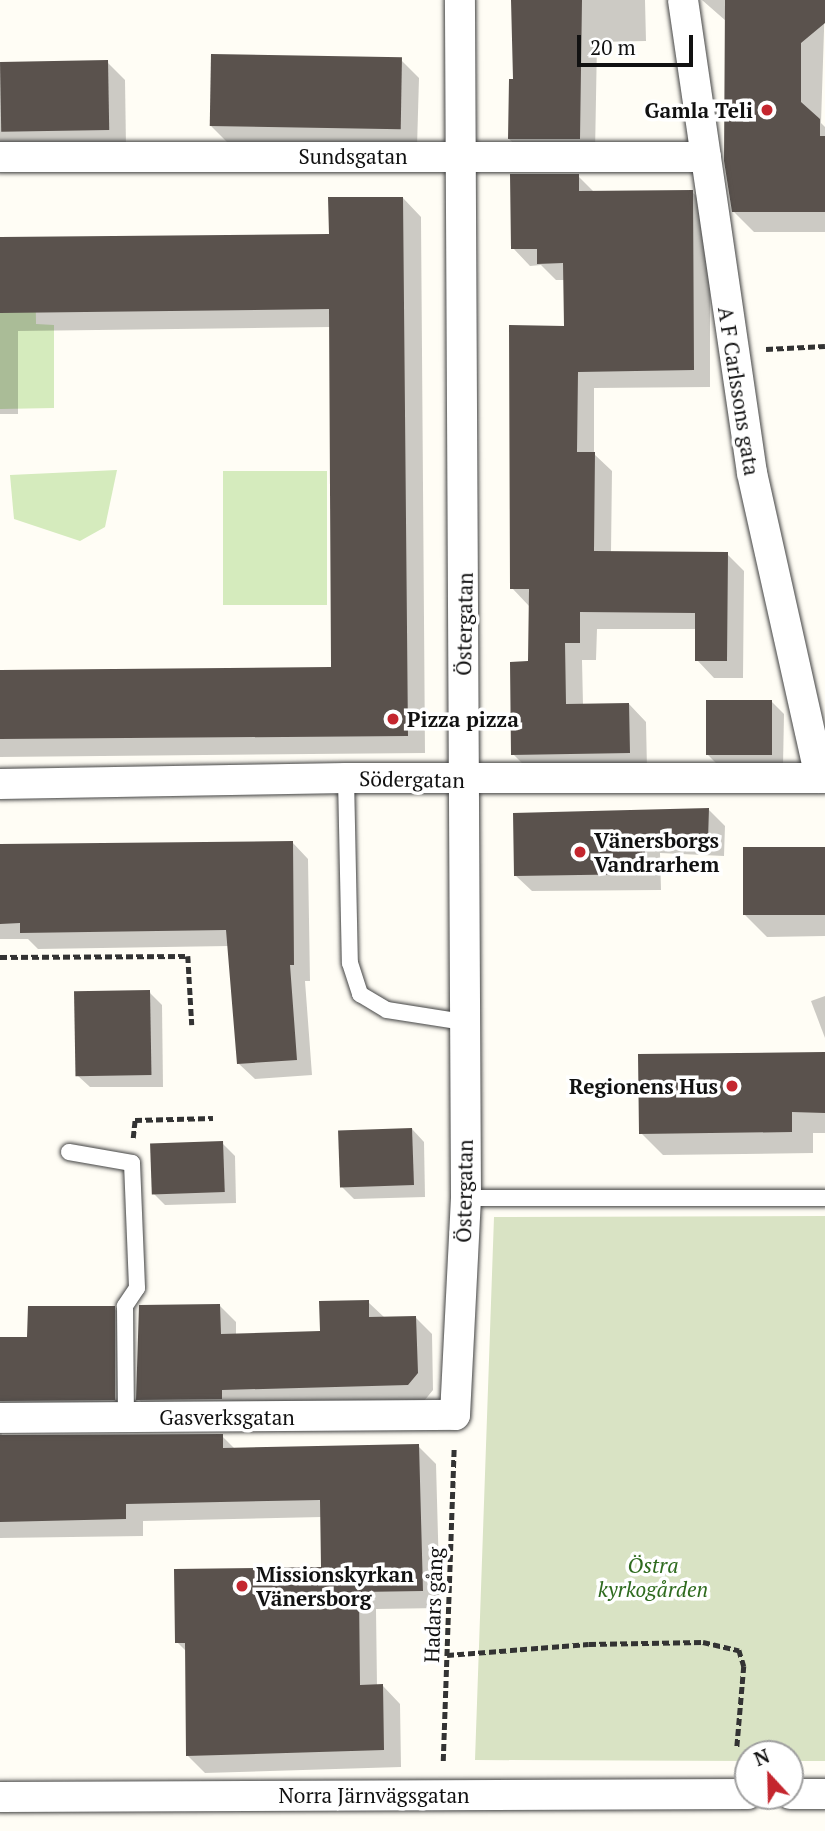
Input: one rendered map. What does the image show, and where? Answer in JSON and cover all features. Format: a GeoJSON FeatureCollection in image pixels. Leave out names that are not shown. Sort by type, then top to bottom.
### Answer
{"type":"FeatureCollection","features":[{"type":"Feature","properties":{"kind":"street","name":"Östergatan"},"geometry":{"type":"LineString","coordinates":[[455,1415],[466,1198],[460,779],[466,581],[458,155],[460,0]]}},
{"type":"Feature","properties":{"kind":"street","name":"A F Carlssons gata"},"geometry":{"type":"LineString","coordinates":[[683,0],[732,351],[776,594],[822,778]]}},
{"type":"Feature","properties":{"kind":"street","name":"Sundsgatan"},"geometry":{"type":"LineString","coordinates":[[0,157],[706,157]]}},
{"type":"Feature","properties":{"kind":"street","name":"Södergatan"},"geometry":{"type":"LineString","coordinates":[[0,784],[345,778],[822,778]]}},
{"type":"Feature","properties":{"kind":"street","name":"Gasverksgatan"},"geometry":{"type":"LineString","coordinates":[[0,1418],[455,1415]]}},
{"type":"Feature","properties":{"kind":"street","name":"Norra Järnvägsgatan"},"geometry":{"type":"LineString","coordinates":[[0,1797],[734,1794]]}},
{"type":"Feature","properties":{"kind":"street"},"geometry":{"type":"LineString","coordinates":[[804,1794],[825,1794]]}},
{"type":"Feature","properties":{"kind":"lane"},"geometry":{"type":"LineString","coordinates":[[345,778],[350,963],[360,994],[387,1010],[464,1022]]}},
{"type":"Feature","properties":{"kind":"lane"},"geometry":{"type":"LineString","coordinates":[[69,1152],[132,1163],[137,1288],[125,1307],[126,1418]]}},
{"type":"Feature","properties":{"kind":"lane"},"geometry":{"type":"LineString","coordinates":[[466,1198],[825,1198]]}},
{"type":"Feature","properties":{"kind":"path"},"geometry":{"type":"LineString","coordinates":[[732,351],[825,346]]}},
{"type":"Feature","properties":{"kind":"path"},"geometry":{"type":"LineString","coordinates":[[0,957],[188,956],[192,1025]]}},
{"type":"Feature","properties":{"kind":"path"},"geometry":{"type":"LineString","coordinates":[[132,1163],[135,1120],[213,1118]]}},
{"type":"Feature","properties":{"kind":"path","name":"Hadars gång"},"geometry":{"type":"LineString","coordinates":[[442,1795],[455,1415]]}},
{"type":"Feature","properties":{"kind":"path"},"geometry":{"type":"LineString","coordinates":[[447,1655],[589,1644],[703,1642],[740,1650],[744,1667],[738,1740]]}},
{"type":"Feature","properties":{"kind":"green space"},"geometry":{"type":"Polygon","coordinates":[[[35,260],[36,324],[54,325],[54,408],[0,409],[0,261],[35,260]]]}},
{"type":"Feature","properties":{"kind":"green space"},"geometry":{"type":"Polygon","coordinates":[[[117,470],[105,527],[80,541],[14,519],[10,475],[117,470]]]}},
{"type":"Feature","properties":{"kind":"green space"},"geometry":{"type":"Polygon","coordinates":[[[223,471],[327,471],[327,605],[223,605],[223,471]]]}},
{"type":"Feature","properties":{"kind":"green space","name":"Östra kyrkogården"},"geometry":{"type":"Polygon","coordinates":[[[825,1216],[825,1761],[804,1761],[804,1740],[734,1740],[734,1761],[475,1760],[494,1217],[825,1216]]]}},
{"type":"Feature","properties":{"kind":"building"},"geometry":{"type":"Polygon","coordinates":[[[511,0],[582,0],[580,139],[508,139],[509,79],[513,79],[511,0]]]}},
{"type":"Feature","properties":{"kind":"building","name":"Gamla Teli"},"geometry":{"type":"Polygon","coordinates":[[[725,0],[825,0],[825,23],[801,43],[801,102],[820,119],[820,136],[825,136],[825,212],[732,212],[724,161],[725,0]]]}},
{"type":"Feature","properties":{"kind":"building"},"geometry":{"type":"Polygon","coordinates":[[[211,54],[402,57],[401,129],[210,126],[211,54]]]}},
{"type":"Feature","properties":{"kind":"building"},"geometry":{"type":"Polygon","coordinates":[[[108,60],[109,130],[1,132],[0,62],[108,60]]]}},
{"type":"Feature","properties":{"kind":"building"},"geometry":{"type":"Polygon","coordinates":[[[510,174],[579,174],[579,191],[693,190],[694,370],[578,372],[577,452],[595,452],[594,551],[728,552],[727,661],[695,661],[695,613],[580,612],[580,643],[565,643],[566,704],[629,703],[630,753],[511,755],[510,662],[528,661],[529,589],[510,589],[509,325],[564,326],[563,263],[537,264],[537,249],[511,249],[510,174]]]}},
{"type":"Feature","properties":{"kind":"building"},"geometry":{"type":"Polygon","coordinates":[[[328,197],[403,197],[408,736],[0,739],[0,670],[331,667],[329,309],[0,313],[0,237],[329,234],[328,197]]]}},
{"type":"Feature","properties":{"kind":"building"},"geometry":{"type":"Polygon","coordinates":[[[706,700],[772,700],[772,755],[706,755],[706,700]]]}},
{"type":"Feature","properties":{"kind":"building"},"geometry":{"type":"Polygon","coordinates":[[[709,808],[708,840],[645,838],[645,874],[514,876],[513,813],[709,808]]]}},
{"type":"Feature","properties":{"kind":"building"},"geometry":{"type":"Polygon","coordinates":[[[293,841],[294,965],[290,965],[297,1060],[237,1064],[226,930],[20,933],[20,923],[0,924],[0,844],[293,841]]]}},
{"type":"Feature","properties":{"kind":"building"},"geometry":{"type":"Polygon","coordinates":[[[743,847],[825,847],[825,915],[743,915],[743,847]]]}},
{"type":"Feature","properties":{"kind":"building"},"geometry":{"type":"Polygon","coordinates":[[[150,990],[151,1075],[75,1076],[74,991],[150,990]]]}},
{"type":"Feature","properties":{"kind":"building","name":"Regionens Hus"},"geometry":{"type":"Polygon","coordinates":[[[825,1052],[825,1113],[792,1112],[792,1132],[639,1134],[638,1054],[825,1052]]]}},
{"type":"Feature","properties":{"kind":"building"},"geometry":{"type":"Polygon","coordinates":[[[412,1128],[414,1185],[340,1188],[338,1131],[412,1128]]]}},
{"type":"Feature","properties":{"kind":"building"},"geometry":{"type":"Polygon","coordinates":[[[223,1141],[225,1192],[152,1195],[150,1144],[223,1141]]]}},
{"type":"Feature","properties":{"kind":"building"},"geometry":{"type":"Polygon","coordinates":[[[369,1300],[369,1317],[416,1316],[418,1373],[408,1385],[222,1390],[222,1399],[136,1400],[139,1305],[220,1304],[221,1334],[320,1331],[319,1301],[369,1300]]]}},
{"type":"Feature","properties":{"kind":"building"},"geometry":{"type":"Polygon","coordinates":[[[28,1306],[115,1306],[115,1400],[0,1401],[0,1337],[27,1337],[28,1306]]]}},
{"type":"Feature","properties":{"kind":"building"},"geometry":{"type":"Polygon","coordinates":[[[223,1434],[223,1448],[419,1444],[423,1591],[359,1592],[360,1685],[383,1684],[384,1750],[186,1756],[185,1643],[175,1643],[174,1569],[321,1567],[320,1500],[126,1504],[126,1519],[0,1522],[0,1435],[223,1434]]]}},
{"type":"Feature","properties":{"kind":"place","name":"Gamla Teli"},"geometry":{"type":"Point","coordinates":[767,110]}},
{"type":"Feature","properties":{"kind":"place","name":"Pizza pizza"},"geometry":{"type":"Point","coordinates":[393,719]}},
{"type":"Feature","properties":{"kind":"place","name":"Vänersborgs Vandrarhem"},"geometry":{"type":"Point","coordinates":[580,852]}},
{"type":"Feature","properties":{"kind":"place","name":"Regionens Hus"},"geometry":{"type":"Point","coordinates":[732,1086]}},
{"type":"Feature","properties":{"kind":"place","name":"Missionskyrkan Vänersborg"},"geometry":{"type":"Point","coordinates":[242,1586]}}]}
